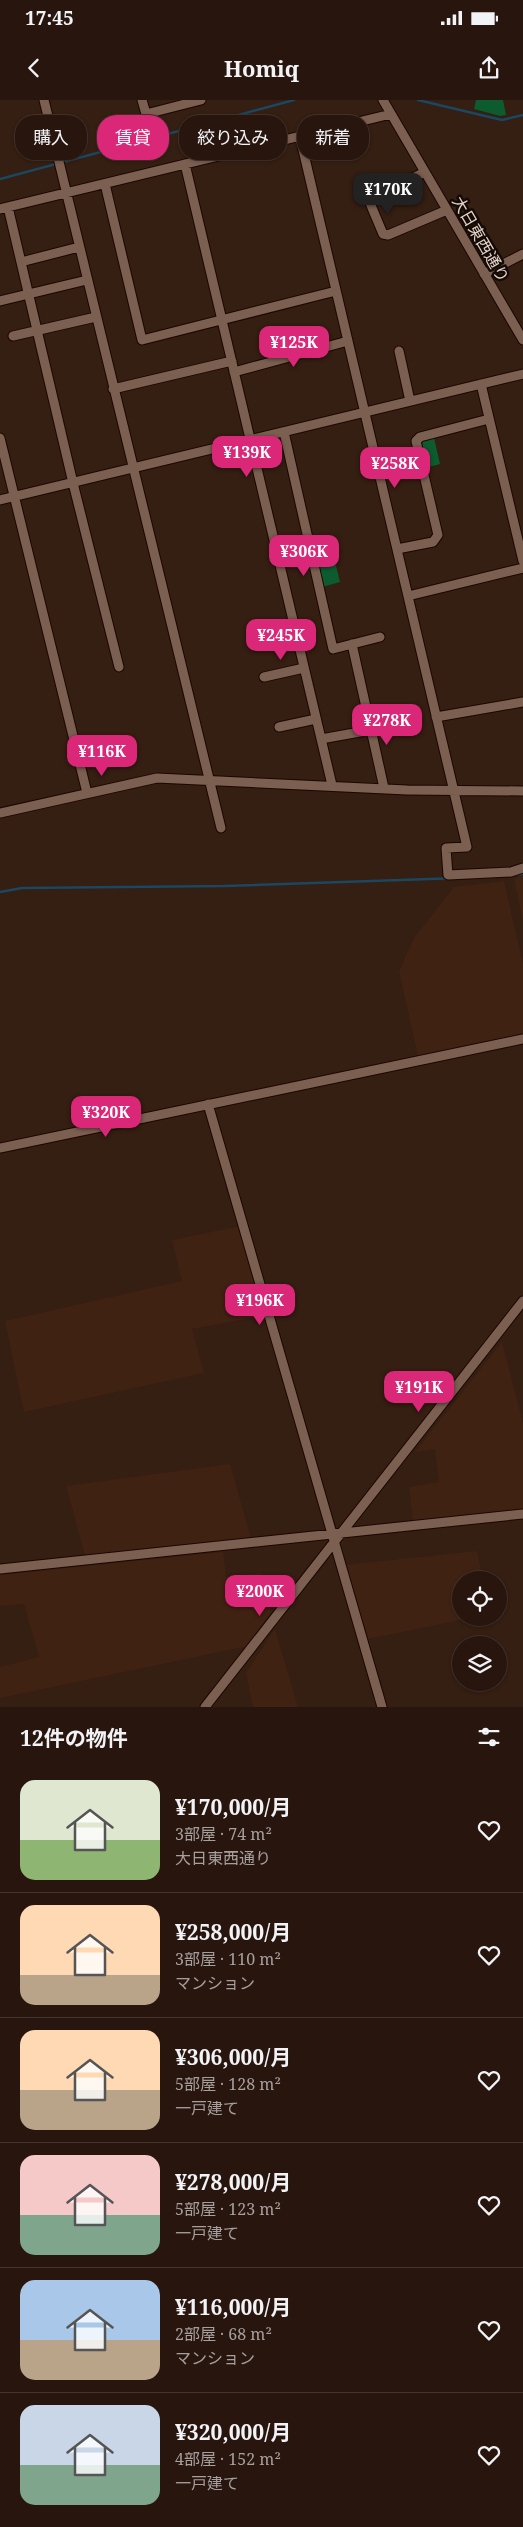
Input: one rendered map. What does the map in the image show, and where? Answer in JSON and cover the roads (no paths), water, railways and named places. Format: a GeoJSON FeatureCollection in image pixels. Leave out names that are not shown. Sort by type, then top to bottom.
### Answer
{"type":"FeatureCollection","features":[{"type":"Feature","properties":{"kind":"street"},"geometry":{"type":"LineString","coordinates":[[44,100],[221,828]]}},
{"type":"Feature","properties":{"kind":"street"},"geometry":{"type":"LineString","coordinates":[[142,100],[146,114],[185,102],[201,100]]}},
{"type":"Feature","properties":{"kind":"street","name":"大日東西通り"},"geometry":{"type":"LineString","coordinates":[[383,100],[523,340]]}},
{"type":"Feature","properties":{"kind":"street"},"geometry":{"type":"LineString","coordinates":[[369,119],[391,114]]}},
{"type":"Feature","properties":{"kind":"street"},"geometry":{"type":"LineString","coordinates":[[119,667],[21,262],[4,208],[297,137]]}},
{"type":"Feature","properties":{"kind":"street"},"geometry":{"type":"LineString","coordinates":[[306,160],[467,847],[446,848],[448,875],[511,872],[523,868]]}},
{"type":"Feature","properties":{"kind":"street"},"geometry":{"type":"LineString","coordinates":[[185,164],[332,785]]}},
{"type":"Feature","properties":{"kind":"street"},"geometry":{"type":"LineString","coordinates":[[425,172],[371,198],[370,204],[383,234],[388,235],[447,210]]}},
{"type":"Feature","properties":{"kind":"street"},"geometry":{"type":"LineString","coordinates":[[105,184],[142,340],[336,291]]}},
{"type":"Feature","properties":{"kind":"street"},"geometry":{"type":"LineString","coordinates":[[21,262],[79,247]]}},
{"type":"Feature","properties":{"kind":"street"},"geometry":{"type":"LineString","coordinates":[[484,274],[523,254]]}},
{"type":"Feature","properties":{"kind":"street"},"geometry":{"type":"LineString","coordinates":[[0,301],[87,280]]}},
{"type":"Feature","properties":{"kind":"street"},"geometry":{"type":"LineString","coordinates":[[13,336],[96,318]]}},
{"type":"Feature","properties":{"kind":"street"},"geometry":{"type":"LineString","coordinates":[[234,372],[348,340]]}},
{"type":"Feature","properties":{"kind":"street"},"geometry":{"type":"LineString","coordinates":[[399,350],[410,401]]}},
{"type":"Feature","properties":{"kind":"street"},"geometry":{"type":"LineString","coordinates":[[113,388],[232,361]]}},
{"type":"Feature","properties":{"kind":"street"},"geometry":{"type":"LineString","coordinates":[[0,500],[523,374]]}},
{"type":"Feature","properties":{"kind":"street"},"geometry":{"type":"LineString","coordinates":[[481,384],[523,561]]}},
{"type":"Feature","properties":{"kind":"street"},"geometry":{"type":"LineString","coordinates":[[397,549],[433,542],[438,535],[416,441],[420,437],[490,419]]}},
{"type":"Feature","properties":{"kind":"street"},"geometry":{"type":"LineString","coordinates":[[284,432],[332,649],[380,637]]}},
{"type":"Feature","properties":{"kind":"street"},"geometry":{"type":"LineString","coordinates":[[0,438],[87,793]]}},
{"type":"Feature","properties":{"kind":"street"},"geometry":{"type":"LineString","coordinates":[[408,596],[523,568]]}},
{"type":"Feature","properties":{"kind":"street"},"geometry":{"type":"LineString","coordinates":[[352,644],[384,788]]}},
{"type":"Feature","properties":{"kind":"street"},"geometry":{"type":"LineString","coordinates":[[264,677],[304,668]]}},
{"type":"Feature","properties":{"kind":"street"},"geometry":{"type":"LineString","coordinates":[[436,717],[523,702]]}},
{"type":"Feature","properties":{"kind":"street"},"geometry":{"type":"LineString","coordinates":[[279,728],[316,719]]}},
{"type":"Feature","properties":{"kind":"street"},"geometry":{"type":"LineString","coordinates":[[321,739],[371,730]]}},
{"type":"Feature","properties":{"kind":"street"},"geometry":{"type":"LineString","coordinates":[[0,812],[157,778],[384,788],[523,791]]}},
{"type":"Feature","properties":{"kind":"street"},"geometry":{"type":"LineString","coordinates":[[0,1148],[523,1039]]}},
{"type":"Feature","properties":{"kind":"street"},"geometry":{"type":"LineString","coordinates":[[208,1104],[336,1535],[382,1707]]}},
{"type":"Feature","properties":{"kind":"street"},"geometry":{"type":"LineString","coordinates":[[205,1707],[336,1535],[523,1301]]}},
{"type":"Feature","properties":{"kind":"street"},"geometry":{"type":"LineString","coordinates":[[0,1570],[523,1514]]}},
{"type":"Feature","properties":{"kind":"waterway"},"geometry":{"type":"LineString","coordinates":[[0,179],[294,100]]}},
{"type":"Feature","properties":{"kind":"waterway"},"geometry":{"type":"LineString","coordinates":[[418,100],[502,120],[523,115]]}},
{"type":"Feature","properties":{"kind":"waterway"},"geometry":{"type":"LineString","coordinates":[[512,875],[523,874]]}},
{"type":"Feature","properties":{"kind":"waterway"},"geometry":{"type":"LineString","coordinates":[[0,892],[22,888],[225,886],[489,877]]}}]}
